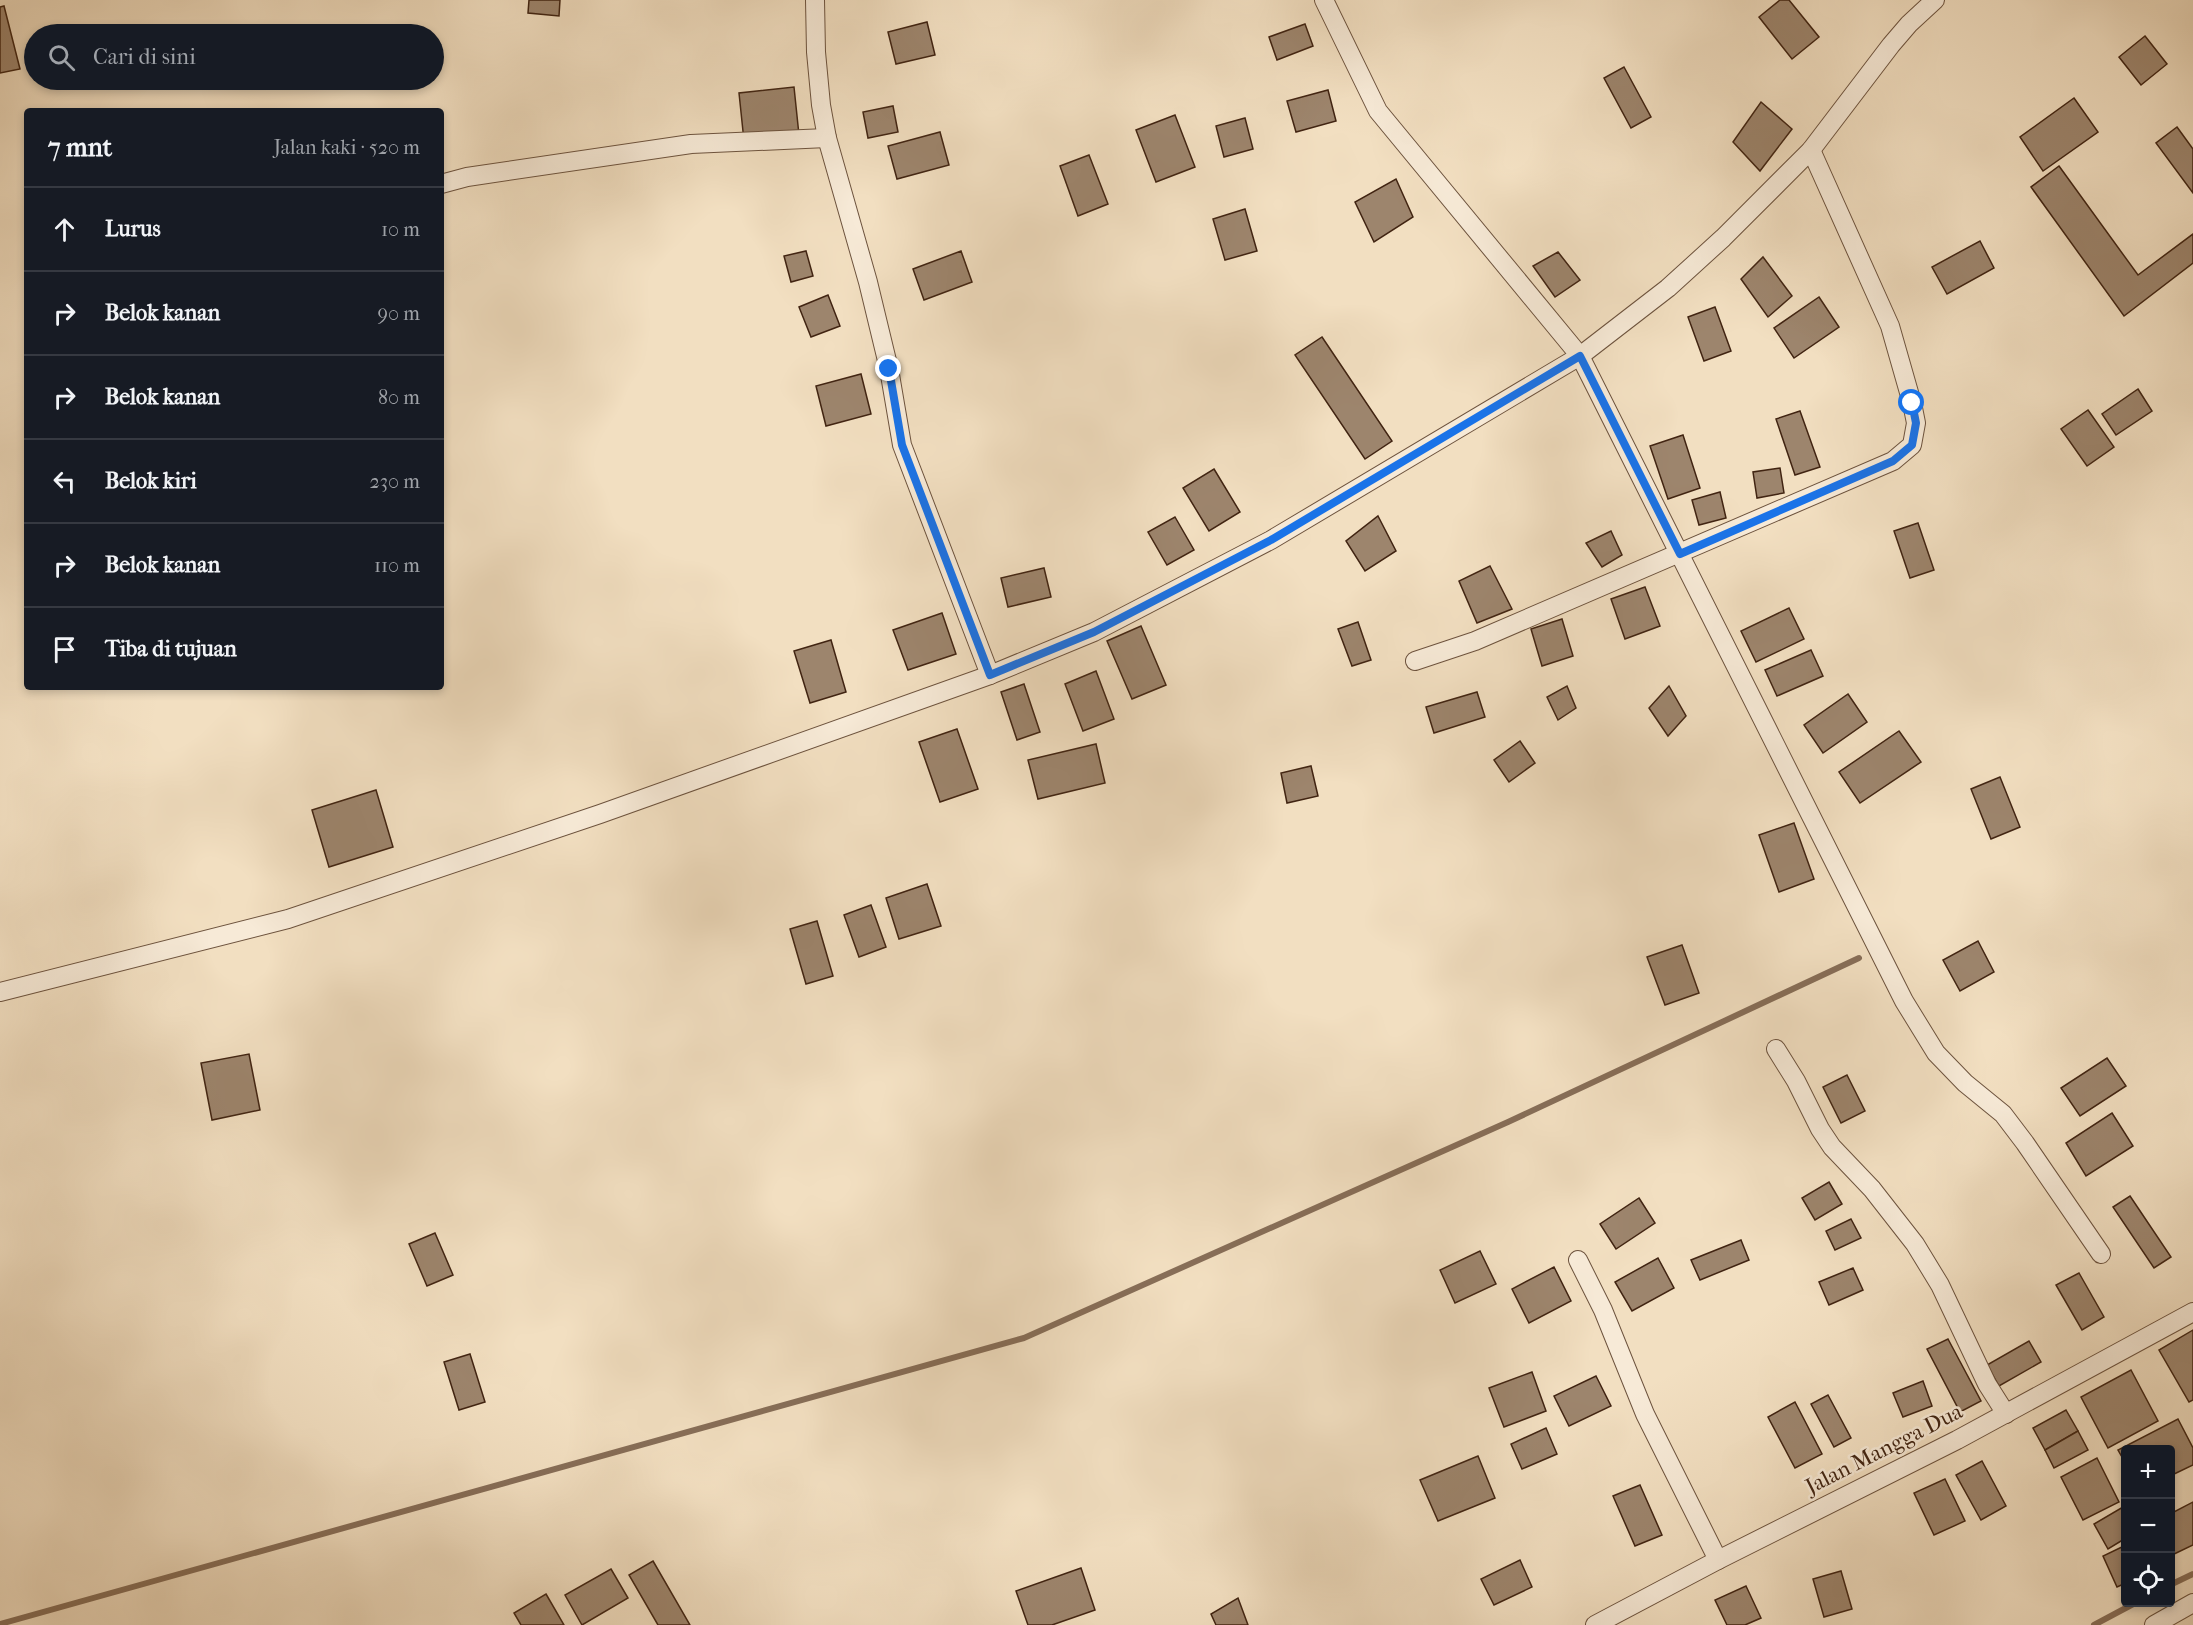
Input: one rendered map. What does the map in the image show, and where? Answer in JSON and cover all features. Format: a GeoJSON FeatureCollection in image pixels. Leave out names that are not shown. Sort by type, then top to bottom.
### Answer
{"type":"FeatureCollection","features":[{"type":"Feature","properties":{"kind":"street"},"geometry":{"type":"LineString","coordinates":[[815,0],[816,52],[827,138],[868,282],[889,369],[902,445],[990,675]]}},
{"type":"Feature","properties":{"kind":"street"},"geometry":{"type":"LineString","coordinates":[[1324,0],[1378,111],[1580,356],[1904,1001],[1936,1053],[1965,1083],[2003,1114],[2101,1254]]}},
{"type":"Feature","properties":{"kind":"street"},"geometry":{"type":"LineString","coordinates":[[0,992],[288,919],[611,810],[990,675],[1094,632],[1271,540],[1580,356],[1668,288],[1723,238],[1811,150],[1891,45],[1909,24],[1935,0]]}},
{"type":"Feature","properties":{"kind":"street"},"geometry":{"type":"LineString","coordinates":[[444,183],[466,177],[691,144],[827,138]]}},
{"type":"Feature","properties":{"kind":"street"},"geometry":{"type":"LineString","coordinates":[[1415,662],[1475,641],[1893,461],[1912,445],[1916,423],[1890,326],[1811,150]]}},
{"type":"Feature","properties":{"kind":"street"},"geometry":{"type":"LineString","coordinates":[[1776,1048],[1832,1147],[1872,1189],[1915,1244],[1940,1285],[1987,1384],[2006,1414]]}},
{"type":"Feature","properties":{"kind":"street"},"geometry":{"type":"LineString","coordinates":[[1578,1260],[1603,1310],[1645,1414],[1718,1560]]}},
{"type":"Feature","properties":{"kind":"street","name":"Jalan Mangga Dua"},"geometry":{"type":"LineString","coordinates":[[1595,1625],[2006,1414],[2193,1312]]}},
{"type":"Feature","properties":{"kind":"street"},"geometry":{"type":"LineString","coordinates":[[2154,1625],[2193,1603]]}},
{"type":"Feature","properties":{"kind":"building"},"geometry":{"type":"Polygon","coordinates":[[[529,0],[560,0],[559,16],[528,13],[529,0]]]}},
{"type":"Feature","properties":{"kind":"building"},"geometry":{"type":"Polygon","coordinates":[[[1780,0],[1789,0],[1819,37],[1792,59],[1759,17],[1780,0]]]}},
{"type":"Feature","properties":{"kind":"building"},"geometry":{"type":"Polygon","coordinates":[[[4,6],[20,69],[0,73],[0,7],[4,6]]]}},
{"type":"Feature","properties":{"kind":"building"},"geometry":{"type":"Polygon","coordinates":[[[927,22],[935,55],[896,64],[888,32],[927,22]]]}},
{"type":"Feature","properties":{"kind":"building"},"geometry":{"type":"Polygon","coordinates":[[[1305,24],[1313,46],[1277,60],[1269,37],[1305,24]]]}},
{"type":"Feature","properties":{"kind":"building"},"geometry":{"type":"Polygon","coordinates":[[[2145,36],[2167,64],[2141,85],[2119,57],[2145,36]]]}},
{"type":"Feature","properties":{"kind":"building"},"geometry":{"type":"Polygon","coordinates":[[[1624,67],[1651,117],[1631,128],[1604,78],[1624,67]]]}},
{"type":"Feature","properties":{"kind":"building"},"geometry":{"type":"Polygon","coordinates":[[[794,87],[799,135],[744,141],[739,93],[794,87]]]}},
{"type":"Feature","properties":{"kind":"building"},"geometry":{"type":"Polygon","coordinates":[[[1328,90],[1336,121],[1296,132],[1287,101],[1328,90]]]}},
{"type":"Feature","properties":{"kind":"building"},"geometry":{"type":"Polygon","coordinates":[[[2074,98],[2098,132],[2043,171],[2020,137],[2074,98]]]}},
{"type":"Feature","properties":{"kind":"building"},"geometry":{"type":"Polygon","coordinates":[[[1761,102],[1792,129],[1760,171],[1733,142],[1761,102]]]}},
{"type":"Feature","properties":{"kind":"building"},"geometry":{"type":"Polygon","coordinates":[[[893,106],[898,132],[868,138],[863,112],[893,106]]]}},
{"type":"Feature","properties":{"kind":"building"},"geometry":{"type":"Polygon","coordinates":[[[1175,115],[1195,167],[1156,182],[1136,130],[1175,115]]]}},
{"type":"Feature","properties":{"kind":"building"},"geometry":{"type":"Polygon","coordinates":[[[1245,118],[1253,149],[1224,157],[1216,126],[1245,118]]]}},
{"type":"Feature","properties":{"kind":"building"},"geometry":{"type":"Polygon","coordinates":[[[2177,127],[2193,149],[2193,193],[2156,143],[2177,127]]]}},
{"type":"Feature","properties":{"kind":"building"},"geometry":{"type":"Polygon","coordinates":[[[940,132],[949,165],[897,179],[888,146],[940,132]]]}},
{"type":"Feature","properties":{"kind":"building"},"geometry":{"type":"Polygon","coordinates":[[[1089,155],[1108,204],[1078,216],[1060,166],[1089,155]]]}},
{"type":"Feature","properties":{"kind":"building"},"geometry":{"type":"Polygon","coordinates":[[[2059,166],[2138,275],[2193,234],[2193,263],[2124,316],[2031,187],[2059,166]]]}},
{"type":"Feature","properties":{"kind":"building"},"geometry":{"type":"Polygon","coordinates":[[[1396,179],[1413,217],[1374,242],[1355,202],[1396,179]]]}},
{"type":"Feature","properties":{"kind":"building"},"geometry":{"type":"Polygon","coordinates":[[[1245,209],[1257,251],[1225,260],[1213,219],[1245,209]]]}},
{"type":"Feature","properties":{"kind":"building"},"geometry":{"type":"Polygon","coordinates":[[[1980,241],[1994,268],[1947,294],[1932,267],[1980,241]]]}},
{"type":"Feature","properties":{"kind":"building"},"geometry":{"type":"Polygon","coordinates":[[[806,251],[813,276],[791,282],[784,256],[806,251]]]}},
{"type":"Feature","properties":{"kind":"building"},"geometry":{"type":"Polygon","coordinates":[[[961,251],[972,282],[924,300],[913,269],[961,251]]]}},
{"type":"Feature","properties":{"kind":"building"},"geometry":{"type":"Polygon","coordinates":[[[1558,252],[1580,280],[1555,297],[1533,266],[1558,252]]]}},
{"type":"Feature","properties":{"kind":"building"},"geometry":{"type":"Polygon","coordinates":[[[1763,257],[1792,296],[1768,317],[1741,279],[1763,257]]]}},
{"type":"Feature","properties":{"kind":"building"},"geometry":{"type":"Polygon","coordinates":[[[828,295],[840,326],[811,337],[799,307],[828,295]]]}},
{"type":"Feature","properties":{"kind":"building"},"geometry":{"type":"Polygon","coordinates":[[[1819,297],[1839,327],[1794,358],[1774,328],[1819,297]]]}},
{"type":"Feature","properties":{"kind":"building"},"geometry":{"type":"Polygon","coordinates":[[[1715,307],[1731,351],[1704,361],[1688,317],[1715,307]]]}},
{"type":"Feature","properties":{"kind":"building"},"geometry":{"type":"Polygon","coordinates":[[[1322,337],[1392,441],[1365,459],[1295,355],[1322,337]]]}},
{"type":"Feature","properties":{"kind":"building"},"geometry":{"type":"Polygon","coordinates":[[[861,374],[871,414],[826,426],[816,386],[861,374]]]}},
{"type":"Feature","properties":{"kind":"building"},"geometry":{"type":"Polygon","coordinates":[[[2138,389],[2152,411],[2116,435],[2102,414],[2138,389]]]}},
{"type":"Feature","properties":{"kind":"building"},"geometry":{"type":"Polygon","coordinates":[[[2088,410],[2114,447],[2087,466],[2061,429],[2088,410]]]}},
{"type":"Feature","properties":{"kind":"building"},"geometry":{"type":"Polygon","coordinates":[[[1800,411],[1820,467],[1795,475],[1776,419],[1800,411]]]}},
{"type":"Feature","properties":{"kind":"building"},"geometry":{"type":"Polygon","coordinates":[[[1683,435],[1700,488],[1668,499],[1650,446],[1683,435]]]}},
{"type":"Feature","properties":{"kind":"building"},"geometry":{"type":"Polygon","coordinates":[[[1780,468],[1784,493],[1757,498],[1753,472],[1780,468]]]}},
{"type":"Feature","properties":{"kind":"building"},"geometry":{"type":"Polygon","coordinates":[[[1214,469],[1240,512],[1209,531],[1183,488],[1214,469]]]}},
{"type":"Feature","properties":{"kind":"building"},"geometry":{"type":"Polygon","coordinates":[[[1720,492],[1726,518],[1699,525],[1692,500],[1720,492]]]}},
{"type":"Feature","properties":{"kind":"building"},"geometry":{"type":"Polygon","coordinates":[[[1378,516],[1396,551],[1365,571],[1346,541],[1378,516]]]}},
{"type":"Feature","properties":{"kind":"building"},"geometry":{"type":"Polygon","coordinates":[[[1175,517],[1194,550],[1167,565],[1148,532],[1175,517]]]}},
{"type":"Feature","properties":{"kind":"building"},"geometry":{"type":"Polygon","coordinates":[[[1918,523],[1934,570],[1910,578],[1894,531],[1918,523]]]}},
{"type":"Feature","properties":{"kind":"building"},"geometry":{"type":"Polygon","coordinates":[[[1611,531],[1622,555],[1602,567],[1586,543],[1611,531]]]}},
{"type":"Feature","properties":{"kind":"building"},"geometry":{"type":"Polygon","coordinates":[[[1490,566],[1512,609],[1477,623],[1459,581],[1490,566]]]}},
{"type":"Feature","properties":{"kind":"building"},"geometry":{"type":"Polygon","coordinates":[[[1044,568],[1051,597],[1008,607],[1001,578],[1044,568]]]}},
{"type":"Feature","properties":{"kind":"building"},"geometry":{"type":"Polygon","coordinates":[[[1645,587],[1660,626],[1625,639],[1611,599],[1645,587]]]}},
{"type":"Feature","properties":{"kind":"building"},"geometry":{"type":"Polygon","coordinates":[[[1789,608],[1804,639],[1756,662],[1741,631],[1789,608]]]}},
{"type":"Feature","properties":{"kind":"building"},"geometry":{"type":"Polygon","coordinates":[[[942,613],[956,654],[908,670],[893,630],[942,613]]]}},
{"type":"Feature","properties":{"kind":"building"},"geometry":{"type":"Polygon","coordinates":[[[1562,619],[1573,656],[1542,666],[1531,629],[1562,619]]]}},
{"type":"Feature","properties":{"kind":"building"},"geometry":{"type":"Polygon","coordinates":[[[1358,622],[1371,660],[1352,666],[1338,629],[1358,622]]]}},
{"type":"Feature","properties":{"kind":"building"},"geometry":{"type":"Polygon","coordinates":[[[1141,626],[1166,685],[1132,699],[1107,641],[1141,626]]]}},
{"type":"Feature","properties":{"kind":"building"},"geometry":{"type":"Polygon","coordinates":[[[831,640],[846,692],[810,703],[794,651],[831,640]]]}},
{"type":"Feature","properties":{"kind":"building"},"geometry":{"type":"Polygon","coordinates":[[[1811,650],[1823,676],[1777,696],[1765,670],[1811,650]]]}},
{"type":"Feature","properties":{"kind":"building"},"geometry":{"type":"Polygon","coordinates":[[[1096,671],[1114,719],[1083,731],[1065,684],[1096,671]]]}},
{"type":"Feature","properties":{"kind":"building"},"geometry":{"type":"Polygon","coordinates":[[[1024,684],[1040,732],[1017,740],[1001,692],[1024,684]]]}},
{"type":"Feature","properties":{"kind":"building"},"geometry":{"type":"Polygon","coordinates":[[[1567,686],[1576,708],[1558,720],[1547,697],[1567,686]]]}},
{"type":"Feature","properties":{"kind":"building"},"geometry":{"type":"Polygon","coordinates":[[[1669,686],[1686,716],[1668,736],[1649,708],[1669,686]]]}},
{"type":"Feature","properties":{"kind":"building"},"geometry":{"type":"Polygon","coordinates":[[[1477,692],[1485,717],[1434,733],[1426,707],[1477,692]]]}},
{"type":"Feature","properties":{"kind":"building"},"geometry":{"type":"Polygon","coordinates":[[[1848,694],[1867,722],[1823,753],[1804,725],[1848,694]]]}},
{"type":"Feature","properties":{"kind":"building"},"geometry":{"type":"Polygon","coordinates":[[[957,729],[978,789],[940,802],[919,742],[957,729]]]}},
{"type":"Feature","properties":{"kind":"building"},"geometry":{"type":"Polygon","coordinates":[[[1899,731],[1921,762],[1860,803],[1839,772],[1899,731]]]}},
{"type":"Feature","properties":{"kind":"building"},"geometry":{"type":"Polygon","coordinates":[[[1520,741],[1535,763],[1509,782],[1494,760],[1520,741]]]}},
{"type":"Feature","properties":{"kind":"building"},"geometry":{"type":"Polygon","coordinates":[[[1096,744],[1105,783],[1038,799],[1028,760],[1096,744]]]}},
{"type":"Feature","properties":{"kind":"building"},"geometry":{"type":"Polygon","coordinates":[[[1311,766],[1318,796],[1287,803],[1281,773],[1311,766]]]}},
{"type":"Feature","properties":{"kind":"building"},"geometry":{"type":"Polygon","coordinates":[[[2000,777],[2020,827],[1991,839],[1971,789],[2000,777]]]}},
{"type":"Feature","properties":{"kind":"building"},"geometry":{"type":"Polygon","coordinates":[[[376,790],[393,847],[329,867],[312,810],[376,790]]]}},
{"type":"Feature","properties":{"kind":"building"},"geometry":{"type":"Polygon","coordinates":[[[1794,823],[1814,879],[1779,892],[1759,835],[1794,823]]]}},
{"type":"Feature","properties":{"kind":"building"},"geometry":{"type":"Polygon","coordinates":[[[927,884],[941,926],[899,939],[886,898],[927,884]]]}},
{"type":"Feature","properties":{"kind":"building"},"geometry":{"type":"Polygon","coordinates":[[[871,905],[886,947],[859,957],[844,915],[871,905]]]}},
{"type":"Feature","properties":{"kind":"building"},"geometry":{"type":"Polygon","coordinates":[[[817,921],[833,976],[806,984],[790,929],[817,921]]]}},
{"type":"Feature","properties":{"kind":"building"},"geometry":{"type":"Polygon","coordinates":[[[1978,941],[1994,972],[1960,991],[1943,960],[1978,941]]]}},
{"type":"Feature","properties":{"kind":"building"},"geometry":{"type":"Polygon","coordinates":[[[1682,945],[1699,993],[1665,1005],[1647,957],[1682,945]]]}},
{"type":"Feature","properties":{"kind":"building"},"geometry":{"type":"Polygon","coordinates":[[[249,1054],[260,1110],[212,1120],[201,1063],[249,1054]]]}},
{"type":"Feature","properties":{"kind":"building"},"geometry":{"type":"Polygon","coordinates":[[[2107,1058],[2126,1086],[2080,1116],[2061,1088],[2107,1058]]]}},
{"type":"Feature","properties":{"kind":"building"},"geometry":{"type":"Polygon","coordinates":[[[1847,1075],[1865,1111],[1841,1123],[1823,1087],[1847,1075]]]}},
{"type":"Feature","properties":{"kind":"building"},"geometry":{"type":"Polygon","coordinates":[[[2112,1113],[2133,1146],[2086,1176],[2066,1143],[2112,1113]]]}},
{"type":"Feature","properties":{"kind":"building"},"geometry":{"type":"Polygon","coordinates":[[[1829,1182],[1842,1204],[1815,1220],[1802,1198],[1829,1182]]]}},
{"type":"Feature","properties":{"kind":"building"},"geometry":{"type":"Polygon","coordinates":[[[2130,1196],[2171,1257],[2154,1268],[2113,1207],[2130,1196]]]}},
{"type":"Feature","properties":{"kind":"building"},"geometry":{"type":"Polygon","coordinates":[[[1639,1198],[1655,1223],[1616,1249],[1600,1224],[1639,1198]]]}},
{"type":"Feature","properties":{"kind":"building"},"geometry":{"type":"Polygon","coordinates":[[[1851,1219],[1861,1238],[1835,1250],[1826,1231],[1851,1219]]]}},
{"type":"Feature","properties":{"kind":"building"},"geometry":{"type":"Polygon","coordinates":[[[435,1233],[453,1275],[427,1286],[409,1244],[435,1233]]]}},
{"type":"Feature","properties":{"kind":"building"},"geometry":{"type":"Polygon","coordinates":[[[1741,1240],[1749,1260],[1700,1280],[1691,1260],[1741,1240]]]}},
{"type":"Feature","properties":{"kind":"building"},"geometry":{"type":"Polygon","coordinates":[[[1480,1251],[1496,1284],[1455,1303],[1440,1270],[1480,1251]]]}},
{"type":"Feature","properties":{"kind":"building"},"geometry":{"type":"Polygon","coordinates":[[[1658,1258],[1674,1288],[1632,1311],[1615,1282],[1658,1258]]]}},
{"type":"Feature","properties":{"kind":"building"},"geometry":{"type":"Polygon","coordinates":[[[1554,1267],[1571,1301],[1529,1323],[1512,1289],[1554,1267]]]}},
{"type":"Feature","properties":{"kind":"building"},"geometry":{"type":"Polygon","coordinates":[[[1853,1268],[1863,1290],[1829,1305],[1819,1282],[1853,1268]]]}},
{"type":"Feature","properties":{"kind":"building"},"geometry":{"type":"Polygon","coordinates":[[[2079,1273],[2104,1317],[2082,1330],[2056,1285],[2079,1273]]]}},
{"type":"Feature","properties":{"kind":"building"},"geometry":{"type":"Polygon","coordinates":[[[2193,1330],[2193,1400],[2189,1402],[2159,1350],[2193,1330]]]}},
{"type":"Feature","properties":{"kind":"building"},"geometry":{"type":"Polygon","coordinates":[[[1948,1339],[1981,1401],[1960,1412],[1927,1349],[1948,1339]]]}},
{"type":"Feature","properties":{"kind":"building"},"geometry":{"type":"Polygon","coordinates":[[[2029,1341],[2041,1362],[1999,1386],[1987,1365],[2029,1341]]]}},
{"type":"Feature","properties":{"kind":"building"},"geometry":{"type":"Polygon","coordinates":[[[470,1354],[485,1402],[459,1410],[444,1362],[470,1354]]]}},
{"type":"Feature","properties":{"kind":"building"},"geometry":{"type":"Polygon","coordinates":[[[2131,1370],[2158,1421],[2108,1448],[2081,1397],[2131,1370]]]}},
{"type":"Feature","properties":{"kind":"building"},"geometry":{"type":"Polygon","coordinates":[[[1532,1372],[1546,1411],[1504,1427],[1489,1388],[1532,1372]]]}},
{"type":"Feature","properties":{"kind":"building"},"geometry":{"type":"Polygon","coordinates":[[[1596,1376],[1611,1406],[1569,1426],[1554,1396],[1596,1376]]]}},
{"type":"Feature","properties":{"kind":"building"},"geometry":{"type":"Polygon","coordinates":[[[1923,1381],[1932,1406],[1903,1417],[1893,1393],[1923,1381]]]}},
{"type":"Feature","properties":{"kind":"building"},"geometry":{"type":"Polygon","coordinates":[[[1828,1395],[1851,1438],[1834,1447],[1811,1404],[1828,1395]]]}},
{"type":"Feature","properties":{"kind":"building"},"geometry":{"type":"Polygon","coordinates":[[[1795,1402],[1822,1454],[1795,1468],[1768,1417],[1795,1402]]]}},
{"type":"Feature","properties":{"kind":"building"},"geometry":{"type":"Polygon","coordinates":[[[2066,1410],[2078,1431],[2045,1450],[2033,1428],[2066,1410]]]}},
{"type":"Feature","properties":{"kind":"building"},"geometry":{"type":"Polygon","coordinates":[[[2178,1419],[2193,1448],[2193,1465],[2175,1474],[2175,1445],[2128,1445],[2178,1419]]]}},
{"type":"Feature","properties":{"kind":"building"},"geometry":{"type":"Polygon","coordinates":[[[1546,1428],[1557,1454],[1522,1469],[1511,1444],[1546,1428]]]}},
{"type":"Feature","properties":{"kind":"building"},"geometry":{"type":"Polygon","coordinates":[[[2078,1431],[2088,1450],[2054,1468],[2045,1450],[2078,1431]]]}},
{"type":"Feature","properties":{"kind":"building"},"geometry":{"type":"Polygon","coordinates":[[[1478,1456],[1495,1498],[1438,1521],[1420,1480],[1478,1456]]]}},
{"type":"Feature","properties":{"kind":"building"},"geometry":{"type":"Polygon","coordinates":[[[2097,1458],[2119,1502],[2083,1520],[2061,1477],[2097,1458]]]}},
{"type":"Feature","properties":{"kind":"building"},"geometry":{"type":"Polygon","coordinates":[[[1982,1461],[2006,1506],[1981,1520],[1956,1475],[1982,1461]]]}},
{"type":"Feature","properties":{"kind":"building"},"geometry":{"type":"Polygon","coordinates":[[[1945,1479],[1965,1521],[1934,1535],[1914,1493],[1945,1479]]]}},
{"type":"Feature","properties":{"kind":"building"},"geometry":{"type":"Polygon","coordinates":[[[1640,1485],[1662,1535],[1635,1546],[1613,1496],[1640,1485]]]}},
{"type":"Feature","properties":{"kind":"building"},"geometry":{"type":"Polygon","coordinates":[[[2193,1502],[2193,1545],[2175,1554],[2175,1553],[2175,1511],[2193,1502]]]}},
{"type":"Feature","properties":{"kind":"building"},"geometry":{"type":"Polygon","coordinates":[[[2121,1508],[2121,1541],[2108,1549],[2094,1524],[2121,1508]]]}},
{"type":"Feature","properties":{"kind":"building"},"geometry":{"type":"Polygon","coordinates":[[[2121,1547],[2121,1585],[2117,1587],[2103,1556],[2121,1547]]]}},
{"type":"Feature","properties":{"kind":"building"},"geometry":{"type":"Polygon","coordinates":[[[1520,1560],[1532,1587],[1494,1605],[1481,1579],[1520,1560]]]}},
{"type":"Feature","properties":{"kind":"building"},"geometry":{"type":"Polygon","coordinates":[[[653,1561],[690,1625],[658,1625],[629,1575],[653,1561]]]}},
{"type":"Feature","properties":{"kind":"building"},"geometry":{"type":"Polygon","coordinates":[[[1081,1568],[1095,1610],[1052,1625],[1028,1625],[1016,1591],[1081,1568]]]}},
{"type":"Feature","properties":{"kind":"building"},"geometry":{"type":"Polygon","coordinates":[[[611,1569],[628,1598],[582,1625],[565,1595],[611,1569]]]}},
{"type":"Feature","properties":{"kind":"building"},"geometry":{"type":"Polygon","coordinates":[[[1841,1571],[1852,1609],[1824,1617],[1813,1579],[1841,1571]]]}},
{"type":"Feature","properties":{"kind":"building"},"geometry":{"type":"Polygon","coordinates":[[[1746,1586],[1761,1618],[1745,1625],[1727,1625],[1715,1600],[1746,1586]]]}},
{"type":"Feature","properties":{"kind":"building"},"geometry":{"type":"Polygon","coordinates":[[[546,1594],[564,1625],[521,1625],[514,1613],[546,1594]]]}},
{"type":"Feature","properties":{"kind":"building"},"geometry":{"type":"Polygon","coordinates":[[[1238,1598],[1248,1625],[1216,1625],[1211,1614],[1238,1598]]]}},
{"type":"Feature","properties":{"kind":"waterway"},"geometry":{"type":"LineString","coordinates":[[0,1624],[1024,1338],[1508,1122],[1859,958]]}},
{"type":"Feature","properties":{"kind":"waterway"},"geometry":{"type":"LineString","coordinates":[[2175,1583],[2193,1574]]}},
{"type":"Feature","properties":{"kind":"waterway"},"geometry":{"type":"LineString","coordinates":[[2094,1625],[2128,1607]]}},
{"type":"Feature","properties":{"kind":"route"},"geometry":{"type":"LineString","coordinates":[[889,369],[902,445],[990,675],[1094,632],[1271,540],[1580,356],[1680,554],[1893,461],[1912,445],[1916,423],[1912,403]]}}]}
